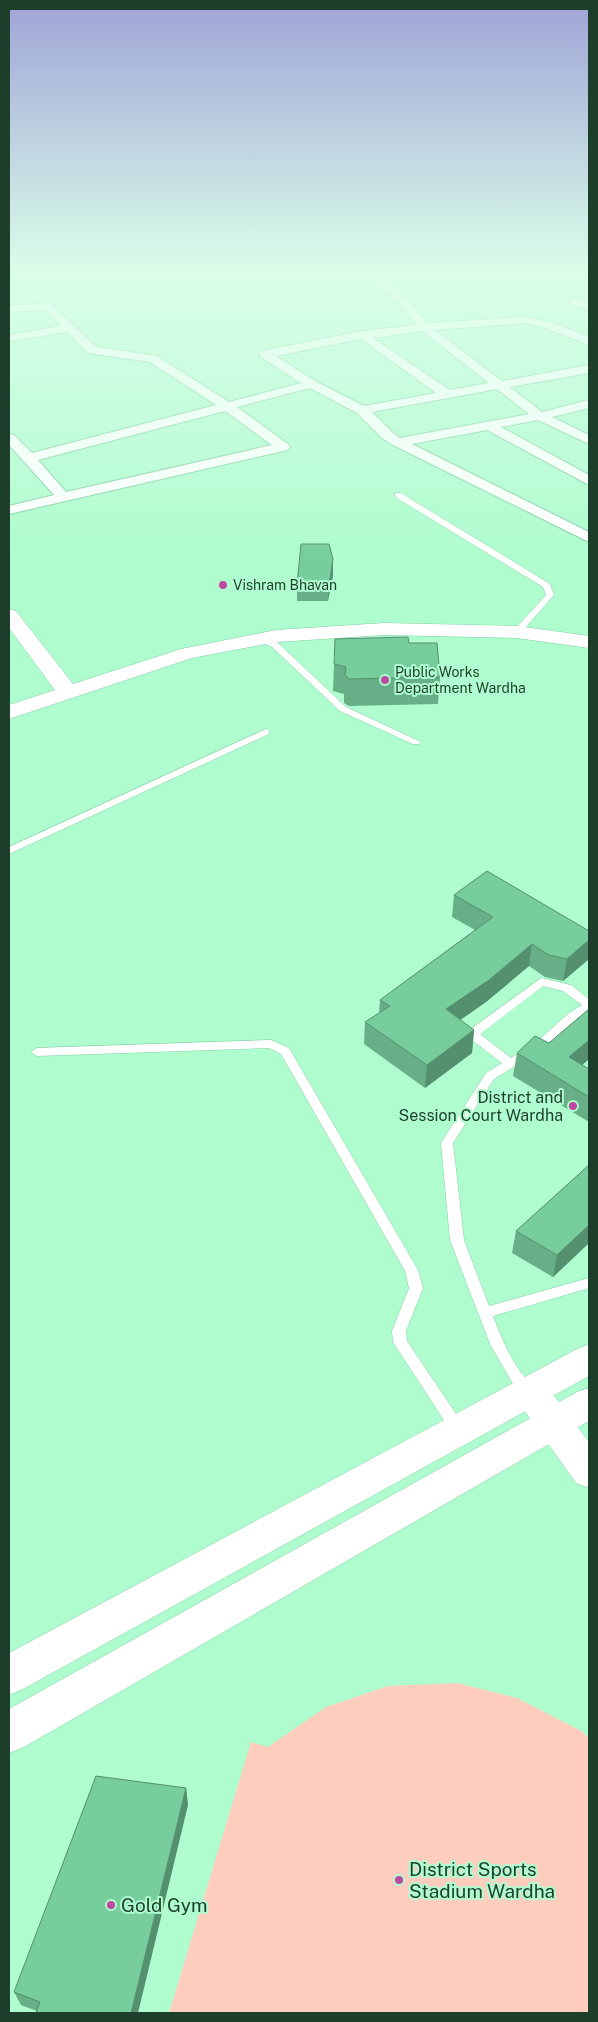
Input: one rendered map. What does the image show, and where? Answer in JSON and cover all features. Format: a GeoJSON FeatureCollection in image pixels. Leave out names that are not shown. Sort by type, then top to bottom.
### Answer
{"type":"FeatureCollection","features":[{"type":"Feature","properties":{"kind":"main road"},"geometry":{"type":"LineString","coordinates":[[9,616],[68,692]]}},
{"type":"Feature","properties":{"kind":"main road"},"geometry":{"type":"LineString","coordinates":[[9,712],[188,653],[262,639],[384,629],[516,632],[589,642]]}},
{"type":"Feature","properties":{"kind":"main road"},"geometry":{"type":"LineString","coordinates":[[9,1675],[532,1392],[589,1359]]}},
{"type":"Feature","properties":{"kind":"main road"},"geometry":{"type":"LineString","coordinates":[[532,1392],[589,1471]]}},
{"type":"Feature","properties":{"kind":"main road"},"geometry":{"type":"LineString","coordinates":[[9,1732],[589,1404]]}},
{"type":"Feature","properties":{"kind":"street"},"geometry":{"type":"LineString","coordinates":[[9,510],[283,447],[227,406],[167,367]]}},
{"type":"Feature","properties":{"kind":"street"},"geometry":{"type":"LineString","coordinates":[[285,367],[311,384],[362,410],[387,436],[589,538]]}},
{"type":"Feature","properties":{"kind":"street"},"geometry":{"type":"LineString","coordinates":[[409,367],[448,394]]}},
{"type":"Feature","properties":{"kind":"street"},"geometry":{"type":"LineString","coordinates":[[476,367],[540,416],[589,440]]}},
{"type":"Feature","properties":{"kind":"street"},"geometry":{"type":"LineString","coordinates":[[362,410],[589,369]]}},
{"type":"Feature","properties":{"kind":"street"},"geometry":{"type":"LineString","coordinates":[[30,458],[311,384]]}},
{"type":"Feature","properties":{"kind":"street"},"geometry":{"type":"LineString","coordinates":[[398,442],[540,416],[589,404]]}},
{"type":"Feature","properties":{"kind":"street"},"geometry":{"type":"LineString","coordinates":[[488,425],[589,481]]}},
{"type":"Feature","properties":{"kind":"street"},"geometry":{"type":"LineString","coordinates":[[9,438],[30,458],[63,497]]}},
{"type":"Feature","properties":{"kind":"lane"},"geometry":{"type":"LineString","coordinates":[[398,495],[547,586],[550,595],[516,632]]}},
{"type":"Feature","properties":{"kind":"lane"},"geometry":{"type":"LineString","coordinates":[[262,639],[275,645],[343,709],[416,742]]}},
{"type":"Feature","properties":{"kind":"lane"},"geometry":{"type":"LineString","coordinates":[[9,851],[266,732]]}},
{"type":"Feature","properties":{"kind":"lane"},"geometry":{"type":"LineString","coordinates":[[510,1063],[472,1034],[541,982],[568,988],[589,1005],[573,1016],[543,1043],[490,1076],[447,1143],[457,1240],[495,1340],[518,1380],[532,1392]]}},
{"type":"Feature","properties":{"kind":"lane"},"geometry":{"type":"LineString","coordinates":[[37,1052],[271,1044],[285,1051],[411,1270],[416,1288],[399,1331],[400,1342],[459,1431]]}},
{"type":"Feature","properties":{"kind":"lane"},"geometry":{"type":"LineString","coordinates":[[485,1313],[589,1283]]}},
{"type":"Feature","properties":{"kind":"shaded area","name":"District Sports Stadium Wardha"},"geometry":{"type":"Polygon","coordinates":[[[457,1683],[517,1698],[583,1732],[589,1739],[589,2013],[169,2013],[251,1742],[268,1747],[326,1707],[388,1686],[457,1683]]]}},
{"type":"Feature","properties":{"kind":"building"},"geometry":{"type":"Polygon","coordinates":[[[301,544],[329,544],[333,559],[329,585],[297,585],[301,544]]]}},
{"type":"Feature","properties":{"kind":"building"},"geometry":{"type":"Polygon","coordinates":[[[408,637],[409,643],[437,643],[440,677],[349,679],[345,675],[346,667],[334,664],[335,639],[408,637]]]}},
{"type":"Feature","properties":{"kind":"building"},"geometry":{"type":"Polygon","coordinates":[[[487,871],[589,931],[589,940],[567,959],[549,955],[532,944],[489,980],[446,1009],[474,1030],[427,1065],[365,1022],[390,1006],[380,1000],[493,917],[454,895],[487,871]]]}},
{"type":"Feature","properties":{"kind":"building"},"geometry":{"type":"Polygon","coordinates":[[[589,1009],[589,1040],[569,1057],[589,1069],[589,1097],[517,1053],[535,1036],[549,1043],[589,1009]]]}},
{"type":"Feature","properties":{"kind":"building"},"geometry":{"type":"Polygon","coordinates":[[[589,1165],[589,1225],[557,1255],[516,1231],[589,1165]]]}},
{"type":"Feature","properties":{"kind":"building","name":"Gold Gym"},"geometry":{"type":"Polygon","coordinates":[[[96,1776],[186,1788],[131,2013],[36,2013],[40,2002],[14,1992],[96,1776]]]}},
{"type":"Feature","properties":{"kind":"place","name":"Vishram Bhavan"},"geometry":{"type":"Point","coordinates":[223,585]}},
{"type":"Feature","properties":{"kind":"place","name":"Public Works Department Wardha"},"geometry":{"type":"Point","coordinates":[385,680]}},
{"type":"Feature","properties":{"kind":"place","name":"District and Session Court Wardha"},"geometry":{"type":"Point","coordinates":[573,1106]}},
{"type":"Feature","properties":{"kind":"place","name":"District Sports Stadium Wardha"},"geometry":{"type":"Point","coordinates":[399,1880]}},
{"type":"Feature","properties":{"kind":"place","name":"Gold Gym"},"geometry":{"type":"Point","coordinates":[111,1905]}}]}
